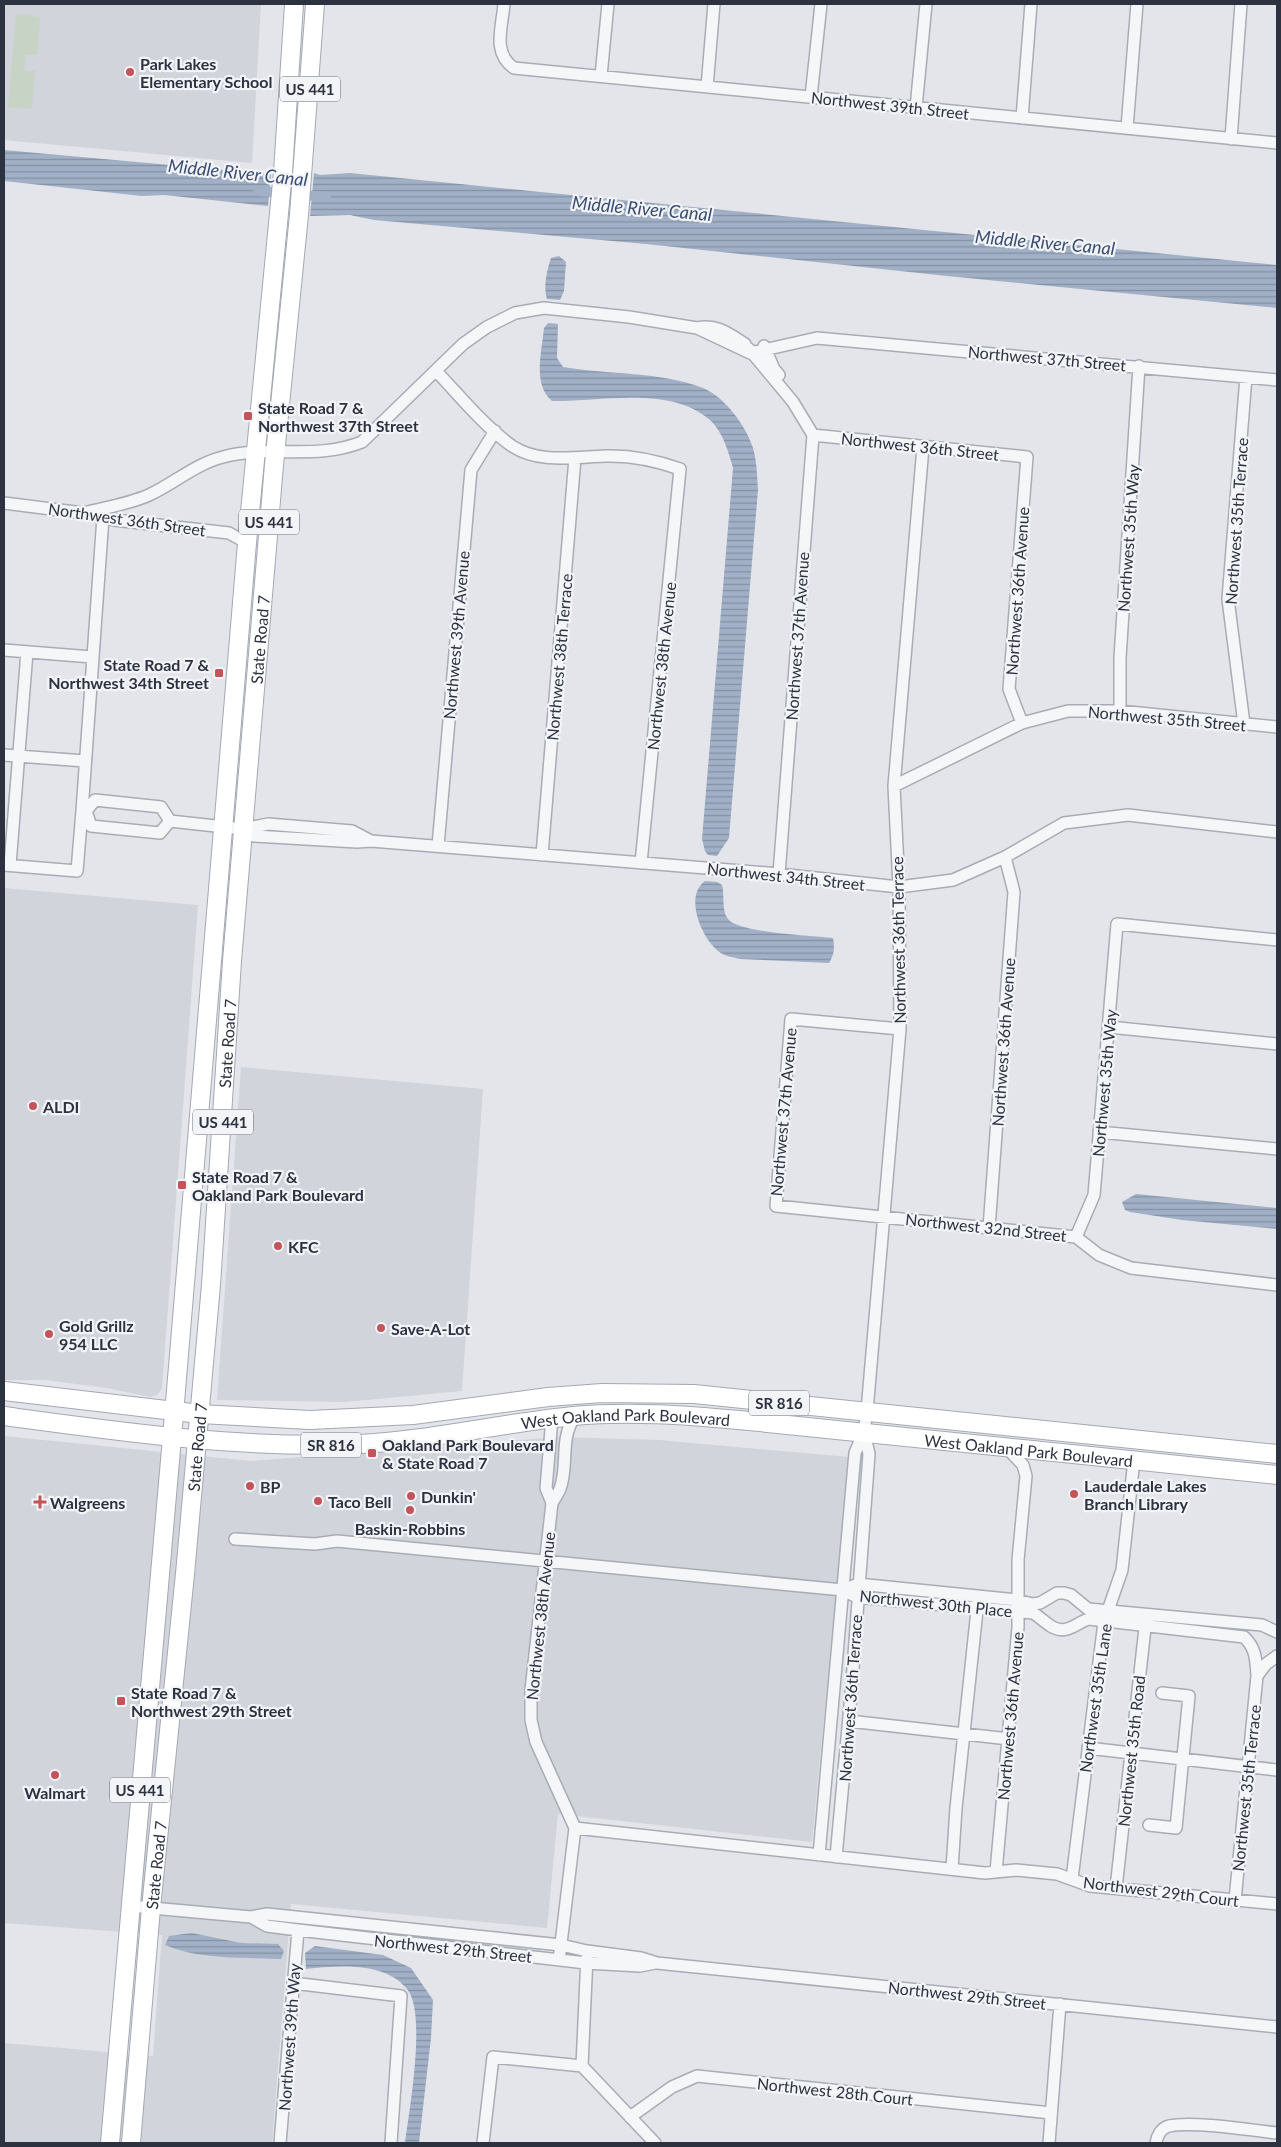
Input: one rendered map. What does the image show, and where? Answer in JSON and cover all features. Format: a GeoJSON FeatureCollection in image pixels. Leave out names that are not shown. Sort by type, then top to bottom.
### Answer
{"type":"FeatureCollection","features":[{"type":"Feature","properties":{"kind":"main road","name":"State Road 7"},"geometry":{"type":"LineString","coordinates":[[110,2143],[209,1010],[247,543],[283,172],[294,4]]}},
{"type":"Feature","properties":{"kind":"main road","name":"State Road 7"},"geometry":{"type":"LineString","coordinates":[[131,2143],[151,1908],[198,1440],[223,1121],[243,829],[276,452],[303,174],[315,4]]}},
{"type":"Feature","properties":{"kind":"main road"},"geometry":{"type":"LineString","coordinates":[[209,1010],[214,1033],[209,1104],[214,1118],[223,1121]]}},
{"type":"Feature","properties":{"kind":"main road","name":"West Oakland Park Boulevard"},"geometry":{"type":"LineString","coordinates":[[4,1392],[174,1412],[284,1420],[357,1419],[413,1415],[548,1397],[579,1395],[620,1393],[694,1394],[1277,1454]]}},
{"type":"Feature","properties":{"kind":"main road"},"geometry":{"type":"LineString","coordinates":[[552,1418],[579,1395]]}},
{"type":"Feature","properties":{"kind":"main road","name":"West Oakland Park Boulevard"},"geometry":{"type":"LineString","coordinates":[[4,1416],[172,1438],[288,1445],[362,1444],[429,1438],[575,1416],[633,1414],[706,1417],[1277,1475]]}},
{"type":"Feature","properties":{"kind":"main road"},"geometry":{"type":"LineString","coordinates":[[1105,1457],[1135,1439]]}},
{"type":"Feature","properties":{"kind":"main road"},"geometry":{"type":"LineString","coordinates":[[1134,1460],[1138,1451],[1154,1442]]}},
{"type":"Feature","properties":{"kind":"street","name":"Northwest 39th Street"},"geometry":{"type":"LineString","coordinates":[[504,4],[499,51],[504,61],[514,68],[1277,143]]}},
{"type":"Feature","properties":{"kind":"street"},"geometry":{"type":"LineString","coordinates":[[601,76],[608,4]]}},
{"type":"Feature","properties":{"kind":"street"},"geometry":{"type":"LineString","coordinates":[[707,87],[714,4]]}},
{"type":"Feature","properties":{"kind":"street"},"geometry":{"type":"LineString","coordinates":[[811,97],[820,4]]}},
{"type":"Feature","properties":{"kind":"street"},"geometry":{"type":"LineString","coordinates":[[916,108],[926,4]]}},
{"type":"Feature","properties":{"kind":"street"},"geometry":{"type":"LineString","coordinates":[[1022,118],[1031,4]]}},
{"type":"Feature","properties":{"kind":"street"},"geometry":{"type":"LineString","coordinates":[[1127,128],[1137,4]]}},
{"type":"Feature","properties":{"kind":"street"},"geometry":{"type":"LineString","coordinates":[[1231,139],[1241,4]]}},
{"type":"Feature","properties":{"kind":"street","name":"Northwest 37th Street"},"geometry":{"type":"LineString","coordinates":[[83,513],[148,496],[190,469],[221,457],[256,452],[323,452],[345,449],[362,442],[471,338],[487,327],[515,313],[544,308],[630,317],[696,328],[710,326],[721,328],[749,349],[764,348],[807,334],[816,338],[1277,380]]}},
{"type":"Feature","properties":{"kind":"street"},"geometry":{"type":"LineString","coordinates":[[764,348],[774,369],[794,395],[794,402]]}},
{"type":"Feature","properties":{"kind":"street"},"geometry":{"type":"LineString","coordinates":[[749,349],[794,402],[813,435]]}},
{"type":"Feature","properties":{"kind":"street","name":"Northwest 35th Way"},"geometry":{"type":"LineString","coordinates":[[1120,710],[1120,658],[1139,366]]}},
{"type":"Feature","properties":{"kind":"street"},"geometry":{"type":"LineString","coordinates":[[436,371],[513,447],[543,457],[575,458]]}},
{"type":"Feature","properties":{"kind":"street","name":"Northwest 35th Terrace"},"geometry":{"type":"LineString","coordinates":[[1244,724],[1228,599],[1246,377]]}},
{"type":"Feature","properties":{"kind":"street","name":"Northwest 39th Avenue"},"geometry":{"type":"LineString","coordinates":[[438,846],[471,470],[495,430]]}},
{"type":"Feature","properties":{"kind":"street","name":"Northwest 36th Street"},"geometry":{"type":"LineString","coordinates":[[813,435],[1027,457]]}},
{"type":"Feature","properties":{"kind":"street","name":"Northwest 37th Avenue"},"geometry":{"type":"LineString","coordinates":[[779,874],[813,435]]}},
{"type":"Feature","properties":{"kind":"street","name":"Northwest 36th Terrace"},"geometry":{"type":"LineString","coordinates":[[819,1855],[855,1453],[864,1432],[867,1411],[900,1029],[899,887],[894,786],[924,446]]}},
{"type":"Feature","properties":{"kind":"street","name":"Northwest 38th Avenue"},"geometry":{"type":"LineString","coordinates":[[575,458],[606,456],[651,459],[680,468],[641,863]]}},
{"type":"Feature","properties":{"kind":"street","name":"Northwest 36th Avenue"},"geometry":{"type":"LineString","coordinates":[[1022,723],[1009,689],[1027,457]]}},
{"type":"Feature","properties":{"kind":"street","name":"Northwest 38th Terrace"},"geometry":{"type":"LineString","coordinates":[[542,855],[575,458]]}},
{"type":"Feature","properties":{"kind":"street","name":"Northwest 36th Street"},"geometry":{"type":"LineString","coordinates":[[4,503],[83,513],[103,518],[230,533],[247,543]]}},
{"type":"Feature","properties":{"kind":"street"},"geometry":{"type":"LineString","coordinates":[[27,652],[19,756],[7,865],[77,871],[84,811],[92,657],[103,518]]}},
{"type":"Feature","properties":{"kind":"street"},"geometry":{"type":"LineString","coordinates":[[4,650],[92,657]]}},
{"type":"Feature","properties":{"kind":"street","name":"Northwest 35th Street"},"geometry":{"type":"LineString","coordinates":[[894,786],[1022,723],[1068,710],[1120,710],[1277,727]]}},
{"type":"Feature","properties":{"kind":"street"},"geometry":{"type":"LineString","coordinates":[[4,755],[86,760]]}},
{"type":"Feature","properties":{"kind":"street"},"geometry":{"type":"LineString","coordinates":[[95,800],[147,805],[161,807],[170,821],[160,833],[91,826],[84,811],[95,800]]}},
{"type":"Feature","properties":{"kind":"street","name":"Northwest 34th Street"},"geometry":{"type":"LineString","coordinates":[[170,821],[243,829],[268,824],[352,831],[371,841],[779,874],[899,887],[953,880],[1005,857],[1064,823],[1128,816],[1277,832]]}},
{"type":"Feature","properties":{"kind":"street","name":"Northwest 36th Avenue"},"geometry":{"type":"LineString","coordinates":[[989,1228],[1014,892],[1005,857]]}},
{"type":"Feature","properties":{"kind":"street","name":"Northwest 35th Way"},"geometry":{"type":"LineString","coordinates":[[1076,1237],[1094,1195],[1110,1027],[1116,924],[1277,940]]}},
{"type":"Feature","properties":{"kind":"street","name":"Northwest 37th Avenue"},"geometry":{"type":"LineString","coordinates":[[776,1206],[791,1019],[900,1029]]}},
{"type":"Feature","properties":{"kind":"street"},"geometry":{"type":"LineString","coordinates":[[1110,1027],[1277,1044]]}},
{"type":"Feature","properties":{"kind":"street"},"geometry":{"type":"LineString","coordinates":[[1099,1132],[1277,1149]]}},
{"type":"Feature","properties":{"kind":"street","name":"Northwest 32nd Street"},"geometry":{"type":"LineString","coordinates":[[776,1206],[1076,1237],[1099,1255],[1131,1268],[1277,1285]]}},
{"type":"Feature","properties":{"kind":"street","name":"Northwest 38th Avenue"},"geometry":{"type":"LineString","coordinates":[[575,1416],[568,1425],[560,1488],[552,1503],[532,1662],[531,1720],[543,1758],[575,1828]]}},
{"type":"Feature","properties":{"kind":"street","name":"Northwest 38th Avenue"},"geometry":{"type":"LineString","coordinates":[[552,1418],[546,1488],[552,1503]]}},
{"type":"Feature","properties":{"kind":"street","name":"Northwest 36th Terrace"},"geometry":{"type":"LineString","coordinates":[[836,1857],[849,1721],[869,1454],[864,1432]]}},
{"type":"Feature","properties":{"kind":"street","name":"Northwest 36th Avenue"},"geometry":{"type":"LineString","coordinates":[[996,1872],[1018,1627],[1020,1539],[1026,1476],[1023,1465],[1006,1447]]}},
{"type":"Feature","properties":{"kind":"street","name":"Northwest 35th Lane"},"geometry":{"type":"LineString","coordinates":[[1072,1879],[1104,1622],[1122,1570],[1134,1460]]}},
{"type":"Feature","properties":{"kind":"street"},"geometry":{"type":"LineString","coordinates":[[235,1539],[314,1544],[337,1541],[843,1590]]}},
{"type":"Feature","properties":{"kind":"street","name":"Northwest 30th Place"},"geometry":{"type":"LineString","coordinates":[[843,1590],[858,1584],[1018,1606],[1032,1604],[1064,1593],[1071,1595],[1088,1610],[1146,1613],[1262,1625],[1277,1632]]}},
{"type":"Feature","properties":{"kind":"street","name":"Northwest 30th Place"},"geometry":{"type":"LineString","coordinates":[[843,1590],[857,1597],[978,1602]]}},
{"type":"Feature","properties":{"kind":"street"},"geometry":{"type":"LineString","coordinates":[[952,1869],[956,1808],[978,1602]]}},
{"type":"Feature","properties":{"kind":"street","name":"Northwest 30th Place"},"geometry":{"type":"LineString","coordinates":[[1018,1606],[1044,1619],[1051,1627],[1059,1630],[1068,1629],[1078,1622],[1089,1619],[1244,1637]]}},
{"type":"Feature","properties":{"kind":"street","name":"Northwest 35th Road"},"geometry":{"type":"LineString","coordinates":[[1116,1888],[1130,1752],[1146,1627],[1146,1613]]}},
{"type":"Feature","properties":{"kind":"street"},"geometry":{"type":"LineString","coordinates":[[1244,1637],[1252,1637],[1262,1625]]}},
{"type":"Feature","properties":{"kind":"street"},"geometry":{"type":"LineString","coordinates":[[1244,1637],[1251,1644],[1256,1656],[1257,1676]]}},
{"type":"Feature","properties":{"kind":"street"},"geometry":{"type":"LineString","coordinates":[[1257,1676],[1266,1664],[1277,1656]]}},
{"type":"Feature","properties":{"kind":"street","name":"Northwest 35th Terrace"},"geometry":{"type":"LineString","coordinates":[[1235,1900],[1257,1676]]}},
{"type":"Feature","properties":{"kind":"street"},"geometry":{"type":"LineString","coordinates":[[1150,1825],[1176,1828],[1189,1696],[1162,1693]]}},
{"type":"Feature","properties":{"kind":"street"},"geometry":{"type":"LineString","coordinates":[[849,1721],[1009,1740]]}},
{"type":"Feature","properties":{"kind":"street"},"geometry":{"type":"LineString","coordinates":[[1088,1748],[1249,1765],[1277,1770]]}},
{"type":"Feature","properties":{"kind":"street"},"geometry":{"type":"LineString","coordinates":[[559,1960],[575,1828],[836,1857]]}},
{"type":"Feature","properties":{"kind":"street","name":"Northwest 29th Court"},"geometry":{"type":"LineString","coordinates":[[836,1857],[985,1873],[1016,1870],[1057,1874],[1090,1886],[1277,1904]]}},
{"type":"Feature","properties":{"kind":"street","name":"Northwest 29th Street"},"geometry":{"type":"LineString","coordinates":[[130,1906],[252,1917],[267,1914],[304,1917],[561,1945],[587,1957],[640,1966],[657,1963],[1277,2027]]}},
{"type":"Feature","properties":{"kind":"street","name":"Northwest 29th Street"},"geometry":{"type":"LineString","coordinates":[[252,1917],[267,1926],[298,1930],[559,1960],[587,1957]]}},
{"type":"Feature","properties":{"kind":"street","name":"Northwest 39th Way"},"geometry":{"type":"LineString","coordinates":[[280,2143],[298,1930]]}},
{"type":"Feature","properties":{"kind":"street"},"geometry":{"type":"LineString","coordinates":[[582,2066],[587,1957]]}},
{"type":"Feature","properties":{"kind":"street"},"geometry":{"type":"LineString","coordinates":[[293,1983],[401,1996],[392,2143]]}},
{"type":"Feature","properties":{"kind":"street"},"geometry":{"type":"LineString","coordinates":[[1049,2143],[1060,2004]]}},
{"type":"Feature","properties":{"kind":"street"},"geometry":{"type":"LineString","coordinates":[[483,2143],[493,2057],[582,2066],[655,2143]]}},
{"type":"Feature","properties":{"kind":"street","name":"Northwest 28th Court"},"geometry":{"type":"LineString","coordinates":[[630,2117],[672,2087],[697,2076],[1051,2113]]}},
{"type":"Feature","properties":{"kind":"street"},"geometry":{"type":"LineString","coordinates":[[1156,2143],[1163,2129],[1168,2126],[1194,2126],[1277,2133]]}},
{"type":"Feature","properties":{"kind":"shaded area","name":"Park Lakes Elementary School"},"geometry":{"type":"Polygon","coordinates":[[[4,4],[261,4],[252,163],[4,140],[4,4]]]}},
{"type":"Feature","properties":{"kind":"shaded area"},"geometry":{"type":"Polygon","coordinates":[[[4,888],[198,905],[162,1389],[157,1395],[150,1397],[107,1388],[45,1380],[4,1380],[4,888]]]}},
{"type":"Feature","properties":{"kind":"shaded area"},"geometry":{"type":"Polygon","coordinates":[[[241,1067],[483,1089],[462,1391],[345,1402],[217,1400],[241,1067]]]}},
{"type":"Feature","properties":{"kind":"shaded area"},"geometry":{"type":"Polygon","coordinates":[[[4,1436],[251,1461],[558,1437],[659,1440],[849,1457],[812,1842],[558,1814],[547,1928],[291,1904],[272,2143],[4,2143],[4,2043],[153,2056],[162,1935],[4,1923],[4,1436]]]}},
{"type":"Feature","properties":{"kind":"green space"},"geometry":{"type":"Polygon","coordinates":[[[16,14],[40,17],[37,55],[26,55],[24,71],[35,71],[32,109],[8,107],[16,14]]]}},
{"type":"Feature","properties":{"kind":"water"},"geometry":{"type":"Polygon","coordinates":[[[4,150],[271,174],[268,206],[164,195],[142,196],[4,181],[4,150]]]}},
{"type":"Feature","properties":{"kind":"water"},"geometry":{"type":"Polygon","coordinates":[[[314,173],[320,175],[350,173],[1277,265],[1277,308],[646,244],[374,220],[350,215],[310,216],[314,173]]]}},
{"type":"Feature","properties":{"kind":"water"},"geometry":{"type":"Polygon","coordinates":[[[559,256],[566,262],[564,291],[560,300],[547,299],[545,284],[551,258],[559,256]]]}},
{"type":"Feature","properties":{"kind":"water"},"geometry":{"type":"Polygon","coordinates":[[[548,323],[558,324],[557,358],[563,367],[651,376],[703,388],[719,398],[734,413],[750,439],[753,448],[758,490],[729,838],[717,856],[708,855],[702,839],[733,468],[729,455],[722,436],[710,420],[694,409],[675,402],[634,398],[552,401],[542,386],[540,376],[540,357],[544,328],[548,323]]]}},
{"type":"Feature","properties":{"kind":"water"},"geometry":{"type":"Polygon","coordinates":[[[705,881],[717,882],[722,885],[726,915],[735,924],[761,931],[833,938],[834,951],[829,963],[740,959],[720,953],[706,936],[697,916],[696,896],[699,888],[705,881]]]}},
{"type":"Feature","properties":{"kind":"water"},"geometry":{"type":"Polygon","coordinates":[[[1136,1194],[1277,1208],[1277,1229],[1182,1220],[1125,1210],[1122,1202],[1136,1194]]]}},
{"type":"Feature","properties":{"kind":"water"},"geometry":{"type":"Polygon","coordinates":[[[192,1933],[241,1943],[278,1944],[284,1951],[281,1959],[237,1958],[193,1953],[165,1945],[169,1936],[192,1933]]]}},
{"type":"Feature","properties":{"kind":"water"},"geometry":{"type":"Polygon","coordinates":[[[315,1946],[383,1955],[411,1968],[433,2000],[431,2038],[419,2143],[405,2143],[413,2087],[416,2040],[416,2018],[413,2001],[407,1989],[397,1980],[386,1974],[360,1967],[306,1969],[305,1953],[315,1946]]]}},
{"type":"Feature","properties":{"kind":"waterway","name":"Middle River Canal"},"geometry":{"type":"LineString","coordinates":[[258,191],[326,197]]}},
{"type":"Feature","properties":{"kind":"place","name":"Park Lakes Elementary School"},"geometry":{"type":"Point","coordinates":[130,72]}},
{"type":"Feature","properties":{"kind":"place","name":"State Road 7 & Northwest 37th Street"},"geometry":{"type":"Point","coordinates":[248,416]}},
{"type":"Feature","properties":{"kind":"place","name":"State Road 7 & Northwest 34th Street"},"geometry":{"type":"Point","coordinates":[219,673]}},
{"type":"Feature","properties":{"kind":"place","name":"ALDI"},"geometry":{"type":"Point","coordinates":[33,1106]}},
{"type":"Feature","properties":{"kind":"place","name":"State Road 7 & Oakland Park Boulevard"},"geometry":{"type":"Point","coordinates":[182,1185]}},
{"type":"Feature","properties":{"kind":"place","name":"KFC"},"geometry":{"type":"Point","coordinates":[278,1246]}},
{"type":"Feature","properties":{"kind":"place","name":"Save-A-Lot"},"geometry":{"type":"Point","coordinates":[381,1328]}},
{"type":"Feature","properties":{"kind":"place","name":"Gold Grillz 954 LLC"},"geometry":{"type":"Point","coordinates":[49,1334]}},
{"type":"Feature","properties":{"kind":"place","name":"Oakland Park Boulevard & State Road 7"},"geometry":{"type":"Point","coordinates":[372,1453]}},
{"type":"Feature","properties":{"kind":"place","name":"BP"},"geometry":{"type":"Point","coordinates":[250,1486]}},
{"type":"Feature","properties":{"kind":"place","name":"Lauderdale Lakes Branch Library"},"geometry":{"type":"Point","coordinates":[1074,1494]}},
{"type":"Feature","properties":{"kind":"place","name":"Dunkin'"},"geometry":{"type":"Point","coordinates":[411,1496]}},
{"type":"Feature","properties":{"kind":"place","name":"Taco Bell"},"geometry":{"type":"Point","coordinates":[318,1501]}},
{"type":"Feature","properties":{"kind":"place","name":"Walgreens"},"geometry":{"type":"Point","coordinates":[40,1502]}},
{"type":"Feature","properties":{"kind":"place","name":"Baskin-Robbins"},"geometry":{"type":"Point","coordinates":[410,1510]}},
{"type":"Feature","properties":{"kind":"place","name":"State Road 7 & Northwest 29th Street"},"geometry":{"type":"Point","coordinates":[121,1701]}},
{"type":"Feature","properties":{"kind":"place","name":"Walmart"},"geometry":{"type":"Point","coordinates":[55,1775]}}]}
